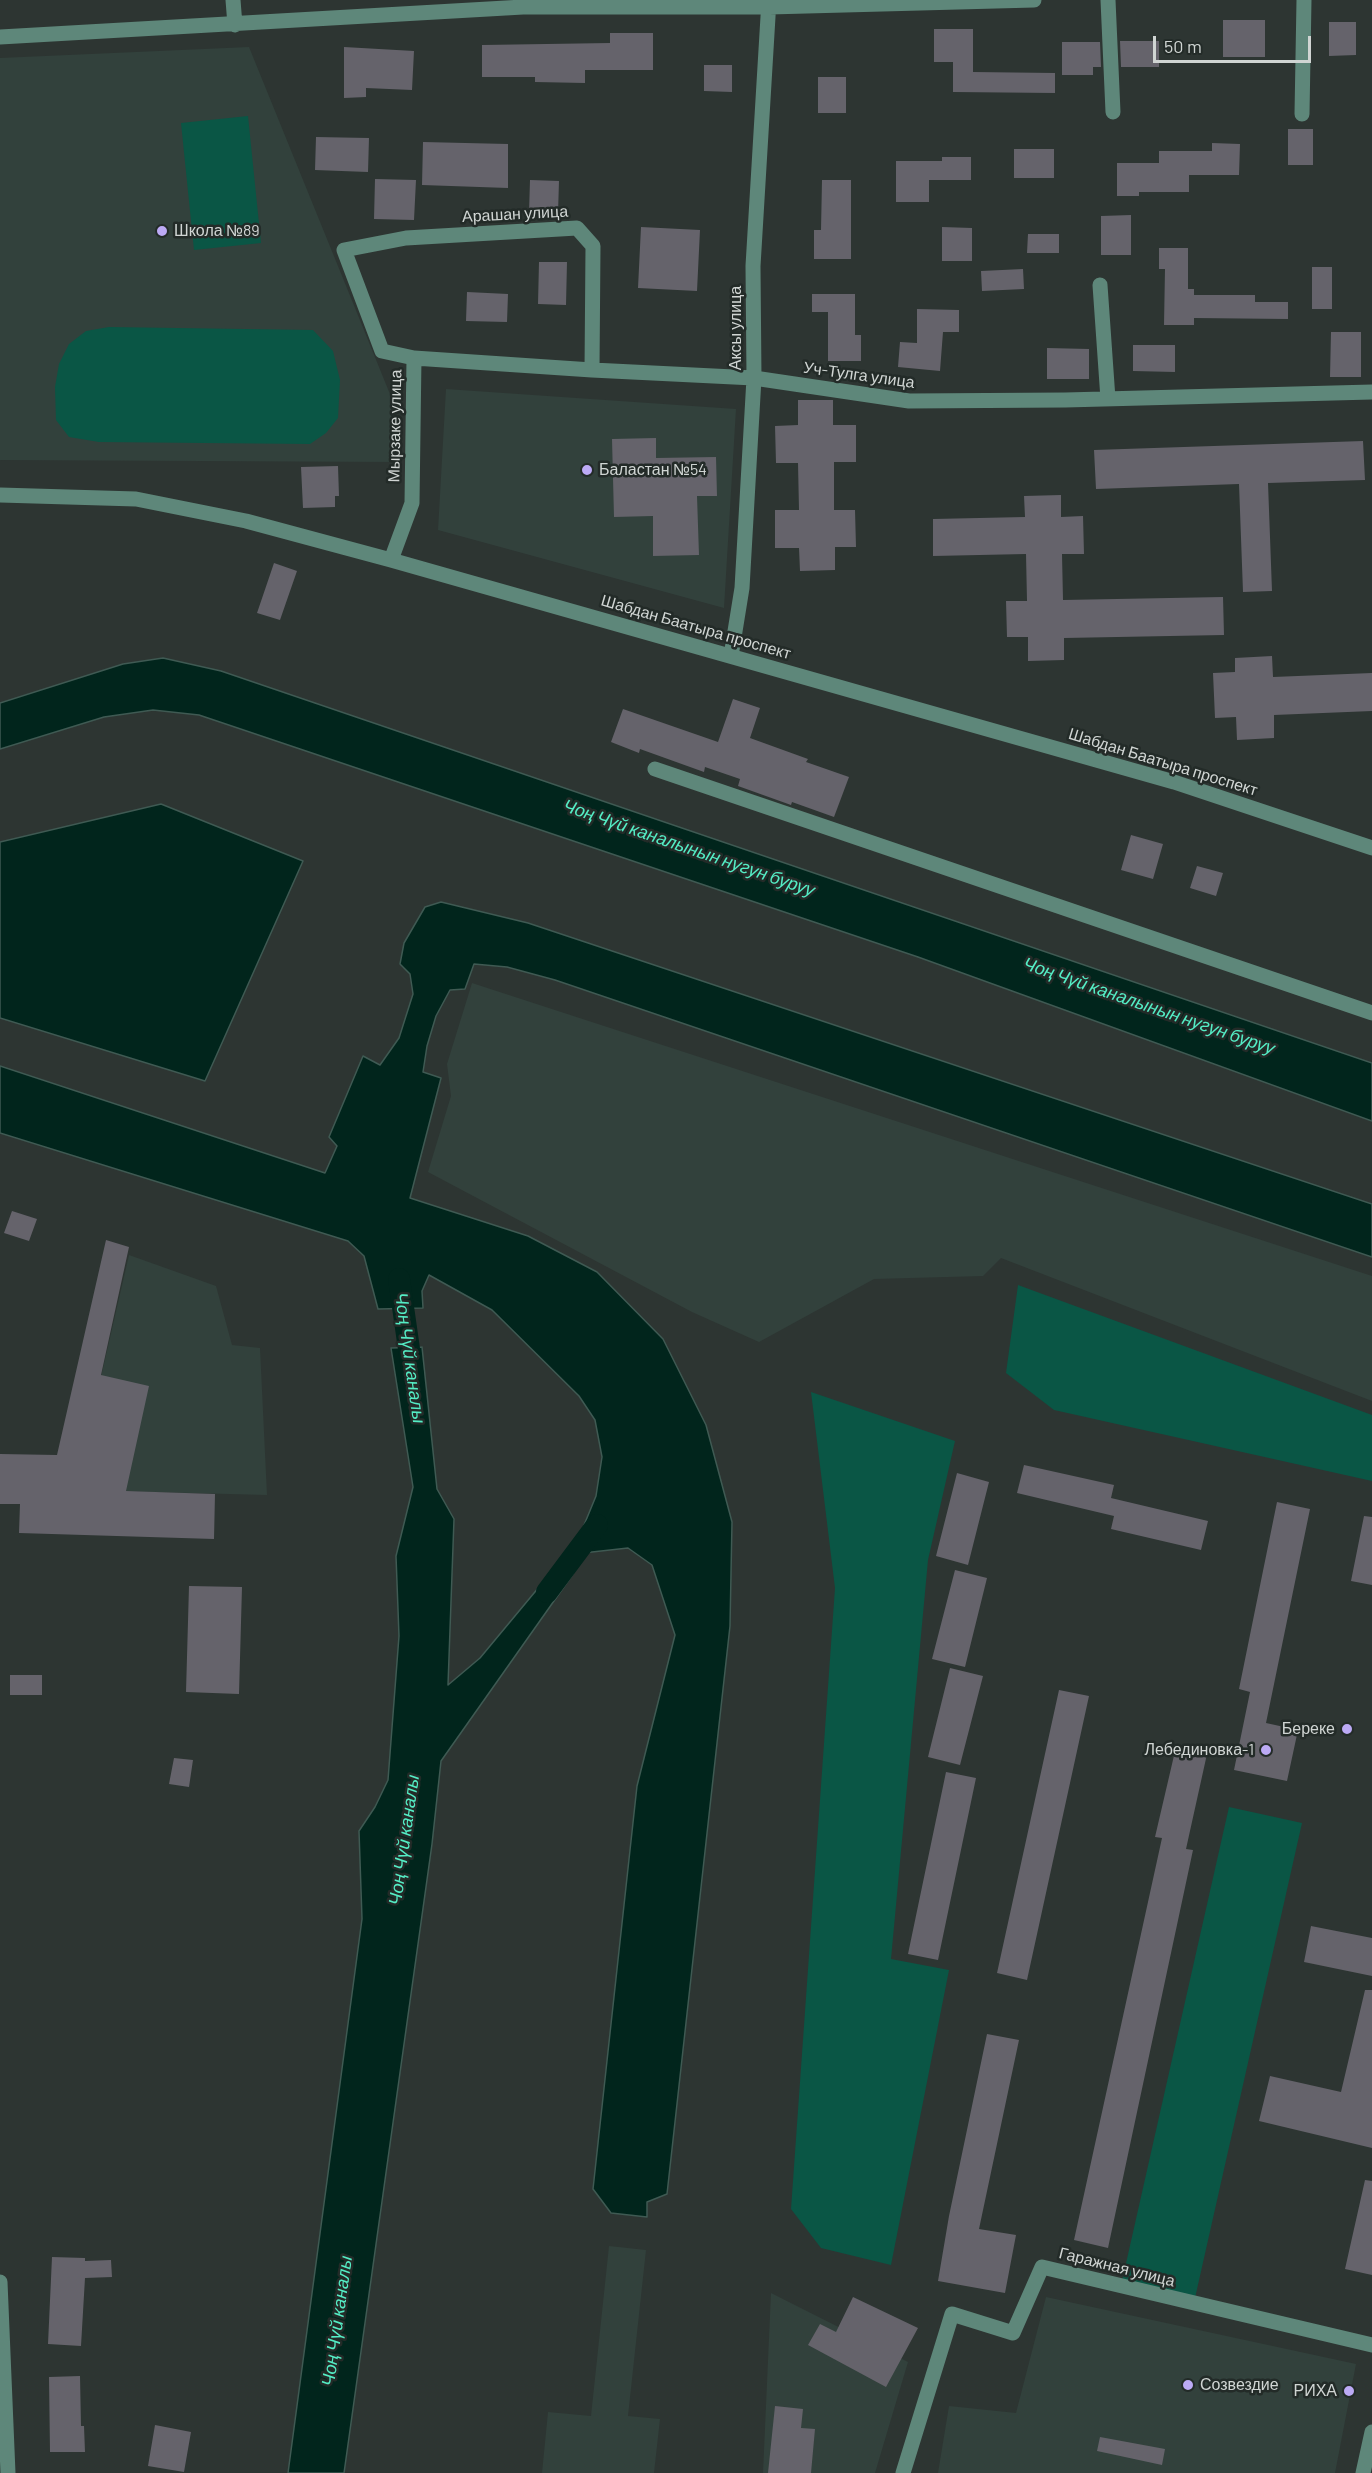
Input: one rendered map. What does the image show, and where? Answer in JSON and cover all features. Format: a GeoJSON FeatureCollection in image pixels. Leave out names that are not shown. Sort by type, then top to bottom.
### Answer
{"type":"FeatureCollection","features":[{"type":"Feature","properties":{"kind":"street"},"geometry":{"type":"LineString","coordinates":[[233,0],[235,25]]}},
{"type":"Feature","properties":{"kind":"street"},"geometry":{"type":"LineString","coordinates":[[0,37],[235,25],[521,4],[1034,0]]}},
{"type":"Feature","properties":{"kind":"street"},"geometry":{"type":"LineString","coordinates":[[1108,0],[1113,112]]}},
{"type":"Feature","properties":{"kind":"street"},"geometry":{"type":"LineString","coordinates":[[1302,114],[1304,0]]}},
{"type":"Feature","properties":{"kind":"street","name":"Аксы улица"},"geometry":{"type":"LineString","coordinates":[[731,656],[742,588],[754,378],[753,266],[769,3]]}},
{"type":"Feature","properties":{"kind":"street","name":"Арашан улица"},"geometry":{"type":"LineString","coordinates":[[344,249],[406,238],[577,228],[593,246],[591,370]]}},
{"type":"Feature","properties":{"kind":"street","name":"Мырзаке улица"},"geometry":{"type":"LineString","coordinates":[[344,249],[382,351],[414,358],[412,503],[392,560]]}},
{"type":"Feature","properties":{"kind":"street"},"geometry":{"type":"LineString","coordinates":[[1100,285],[1108,399]]}},
{"type":"Feature","properties":{"kind":"street","name":"Уч-Тулга улица"},"geometry":{"type":"LineString","coordinates":[[414,358],[754,378],[909,401],[1108,399],[1372,392]]}},
{"type":"Feature","properties":{"kind":"street","name":"Шабдан Баатыра проспект"},"geometry":{"type":"LineString","coordinates":[[0,495],[136,499],[246,521],[392,560],[1174,782],[1372,848]]}},
{"type":"Feature","properties":{"kind":"street"},"geometry":{"type":"LineString","coordinates":[[655,769],[1372,1013]]}},
{"type":"Feature","properties":{"kind":"street","name":"Гаражная улица"},"geometry":{"type":"LineString","coordinates":[[903,2473],[952,2314],[1013,2333],[1042,2267],[1372,2345]]}},
{"type":"Feature","properties":{"kind":"street"},"geometry":{"type":"LineString","coordinates":[[0,2282],[8,2473]]}},
{"type":"Feature","properties":{"kind":"street"},"geometry":{"type":"LineString","coordinates":[[1363,2473],[1372,2432]]}},
{"type":"Feature","properties":{"kind":"shaded area","name":"Школа №89"},"geometry":{"type":"Polygon","coordinates":[[[249,47],[394,404],[394,462],[0,460],[0,58],[249,47]]]}},
{"type":"Feature","properties":{"kind":"shaded area"},"geometry":{"type":"Polygon","coordinates":[[[248,116],[261,243],[194,250],[181,123],[248,116]]]}},
{"type":"Feature","properties":{"kind":"shaded area"},"geometry":{"type":"Polygon","coordinates":[[[109,327],[313,330],[333,351],[340,380],[338,418],[326,433],[310,444],[99,442],[69,437],[56,420],[55,387],[59,364],[69,344],[86,331],[109,327]]]}},
{"type":"Feature","properties":{"kind":"shaded area","name":"Баластан №54"},"geometry":{"type":"Polygon","coordinates":[[[446,389],[736,409],[724,608],[438,530],[446,389]]]}},
{"type":"Feature","properties":{"kind":"shaded area"},"geometry":{"type":"Polygon","coordinates":[[[472,983],[1372,1276],[1372,1401],[1001,1258],[983,1276],[874,1279],[759,1342],[692,1312],[428,1172],[451,1096],[447,1064],[472,983]]]}},
{"type":"Feature","properties":{"kind":"shaded area"},"geometry":{"type":"Polygon","coordinates":[[[129,1255],[216,1286],[232,1345],[260,1348],[267,1495],[75,1490],[129,1255]]]}},
{"type":"Feature","properties":{"kind":"shaded area"},"geometry":{"type":"Polygon","coordinates":[[[1018,1285],[1372,1415],[1372,1481],[1054,1410],[1006,1373],[1018,1285]]]}},
{"type":"Feature","properties":{"kind":"shaded area"},"geometry":{"type":"Polygon","coordinates":[[[811,1392],[955,1441],[928,1560],[891,1959],[949,1970],[891,2265],[821,2248],[791,2209],[835,1588],[811,1392]]]}},
{"type":"Feature","properties":{"kind":"shaded area"},"geometry":{"type":"Polygon","coordinates":[[[1229,1807],[1302,1823],[1195,2298],[1122,2281],[1229,1807]]]}},
{"type":"Feature","properties":{"kind":"shaded area"},"geometry":{"type":"Polygon","coordinates":[[[609,2246],[646,2250],[628,2416],[660,2419],[654,2473],[542,2473],[548,2412],[591,2416],[609,2246]]]}},
{"type":"Feature","properties":{"kind":"shaded area"},"geometry":{"type":"Polygon","coordinates":[[[771,2293],[908,2362],[875,2473],[763,2473],[771,2293]]]}},
{"type":"Feature","properties":{"kind":"shaded area","name":"Созвездие"},"geometry":{"type":"Polygon","coordinates":[[[1046,2297],[1356,2364],[1335,2473],[938,2473],[949,2406],[1016,2413],[1046,2297]]]}},
{"type":"Feature","properties":{"kind":"water","name":"Чоң Чүй каналынын нугун буруу"},"geometry":{"type":"Polygon","coordinates":[[[163,658],[221,671],[1372,1063],[1372,1121],[918,957],[199,715],[153,710],[104,717],[0,749],[0,703],[123,664],[163,658]]]}},
{"type":"Feature","properties":{"kind":"water"},"geometry":{"type":"Polygon","coordinates":[[[161,804],[303,861],[205,1081],[0,1018],[0,842],[161,804]]]}},
{"type":"Feature","properties":{"kind":"water"},"geometry":{"type":"Polygon","coordinates":[[[441,902],[528,923],[1372,1204],[1372,1257],[555,980],[507,967],[474,964],[465,989],[450,990],[436,1016],[427,1046],[423,1072],[441,1078],[410,1198],[528,1236],[597,1272],[663,1339],[706,1425],[732,1522],[730,1626],[667,2194],[647,2202],[647,2217],[611,2213],[593,2189],[637,1786],[675,1635],[652,1565],[628,1548],[583,1553],[575,1547],[596,1496],[602,1457],[595,1420],[579,1396],[492,1310],[429,1275],[422,1291],[423,1308],[378,1309],[364,1256],[348,1241],[0,1133],[0,1066],[325,1173],[337,1146],[329,1137],[363,1056],[380,1065],[399,1038],[413,994],[410,974],[400,964],[404,943],[425,907],[441,902]]]}},
{"type":"Feature","properties":{"kind":"water"},"geometry":{"type":"Polygon","coordinates":[[[422,1347],[437,1489],[454,1519],[448,1685],[480,1658],[559,1563],[573,1574],[441,1761],[432,1844],[344,2473],[288,2473],[362,1919],[359,1831],[375,1807],[388,1780],[399,1636],[396,1556],[413,1487],[391,1348],[422,1347]]]}},
{"type":"Feature","properties":{"kind":"building"},"geometry":{"type":"Polygon","coordinates":[[[1223,20],[1265,20],[1265,57],[1223,57],[1223,20]]]}},
{"type":"Feature","properties":{"kind":"building"},"geometry":{"type":"Polygon","coordinates":[[[1329,22],[1356,22],[1356,55],[1329,56],[1329,22]]]}},
{"type":"Feature","properties":{"kind":"building"},"geometry":{"type":"Polygon","coordinates":[[[934,29],[973,29],[973,72],[1055,73],[1055,93],[953,92],[953,62],[934,62],[934,29]]]}},
{"type":"Feature","properties":{"kind":"building"},"geometry":{"type":"Polygon","coordinates":[[[610,33],[653,33],[653,70],[585,70],[585,83],[535,82],[535,77],[482,77],[482,45],[610,43],[610,33]]]}},
{"type":"Feature","properties":{"kind":"building"},"geometry":{"type":"Polygon","coordinates":[[[1120,41],[1159,41],[1159,67],[1121,67],[1120,41]]]}},
{"type":"Feature","properties":{"kind":"building"},"geometry":{"type":"Polygon","coordinates":[[[1062,42],[1100,42],[1101,67],[1093,67],[1093,75],[1062,75],[1062,42]]]}},
{"type":"Feature","properties":{"kind":"building"},"geometry":{"type":"Polygon","coordinates":[[[344,47],[414,51],[412,90],[366,88],[366,97],[344,98],[344,47]]]}},
{"type":"Feature","properties":{"kind":"building"},"geometry":{"type":"Polygon","coordinates":[[[704,65],[732,65],[732,92],[704,91],[704,65]]]}},
{"type":"Feature","properties":{"kind":"building"},"geometry":{"type":"Polygon","coordinates":[[[818,77],[846,77],[846,113],[818,113],[818,77]]]}},
{"type":"Feature","properties":{"kind":"building"},"geometry":{"type":"Polygon","coordinates":[[[1288,129],[1313,129],[1313,165],[1288,165],[1288,129]]]}},
{"type":"Feature","properties":{"kind":"building"},"geometry":{"type":"Polygon","coordinates":[[[316,137],[369,138],[368,172],[315,170],[316,137]]]}},
{"type":"Feature","properties":{"kind":"building"},"geometry":{"type":"Polygon","coordinates":[[[423,142],[508,144],[508,188],[422,185],[423,142]]]}},
{"type":"Feature","properties":{"kind":"building"},"geometry":{"type":"Polygon","coordinates":[[[1212,143],[1240,144],[1239,175],[1189,175],[1189,192],[1139,192],[1139,196],[1117,196],[1117,163],[1159,163],[1159,151],[1212,151],[1212,143]]]}},
{"type":"Feature","properties":{"kind":"building"},"geometry":{"type":"Polygon","coordinates":[[[1014,149],[1054,149],[1054,178],[1014,178],[1014,149]]]}},
{"type":"Feature","properties":{"kind":"building"},"geometry":{"type":"Polygon","coordinates":[[[942,157],[971,157],[971,180],[929,180],[929,202],[896,202],[896,161],[942,161],[942,157]]]}},
{"type":"Feature","properties":{"kind":"building"},"geometry":{"type":"Polygon","coordinates":[[[375,179],[416,180],[414,220],[374,219],[375,179]]]}},
{"type":"Feature","properties":{"kind":"building"},"geometry":{"type":"Polygon","coordinates":[[[530,180],[559,181],[558,214],[529,213],[530,180]]]}},
{"type":"Feature","properties":{"kind":"building"},"geometry":{"type":"Polygon","coordinates":[[[822,180],[851,180],[851,259],[814,259],[814,230],[821,230],[822,180]]]}},
{"type":"Feature","properties":{"kind":"building"},"geometry":{"type":"Polygon","coordinates":[[[1131,215],[1131,255],[1101,255],[1101,216],[1131,215]]]}},
{"type":"Feature","properties":{"kind":"building"},"geometry":{"type":"Polygon","coordinates":[[[641,227],[700,230],[697,291],[638,288],[641,227]]]}},
{"type":"Feature","properties":{"kind":"building"},"geometry":{"type":"Polygon","coordinates":[[[942,227],[972,228],[972,261],[942,261],[942,227]]]}},
{"type":"Feature","properties":{"kind":"building"},"geometry":{"type":"Polygon","coordinates":[[[1028,234],[1059,234],[1059,253],[1027,253],[1028,234]]]}},
{"type":"Feature","properties":{"kind":"building"},"geometry":{"type":"Polygon","coordinates":[[[1159,248],[1188,248],[1188,289],[1194,289],[1194,295],[1255,295],[1255,302],[1288,302],[1288,319],[1194,318],[1194,325],[1164,325],[1165,269],[1159,269],[1159,248]]]}},
{"type":"Feature","properties":{"kind":"building"},"geometry":{"type":"Polygon","coordinates":[[[539,262],[567,262],[566,305],[538,304],[539,262]]]}},
{"type":"Feature","properties":{"kind":"building"},"geometry":{"type":"Polygon","coordinates":[[[1312,267],[1332,267],[1332,309],[1312,309],[1312,267]]]}},
{"type":"Feature","properties":{"kind":"building"},"geometry":{"type":"Polygon","coordinates":[[[1023,269],[1024,289],[982,291],[981,271],[1023,269]]]}},
{"type":"Feature","properties":{"kind":"building"},"geometry":{"type":"Polygon","coordinates":[[[467,292],[508,294],[507,322],[466,321],[467,292]]]}},
{"type":"Feature","properties":{"kind":"building"},"geometry":{"type":"Polygon","coordinates":[[[812,294],[855,294],[855,335],[861,335],[861,361],[828,361],[828,312],[812,312],[812,294]]]}},
{"type":"Feature","properties":{"kind":"building"},"geometry":{"type":"Polygon","coordinates":[[[917,309],[959,310],[959,332],[943,332],[940,371],[898,367],[900,342],[917,343],[917,309]]]}},
{"type":"Feature","properties":{"kind":"building"},"geometry":{"type":"Polygon","coordinates":[[[1331,332],[1361,332],[1361,377],[1330,377],[1331,332]]]}},
{"type":"Feature","properties":{"kind":"building"},"geometry":{"type":"Polygon","coordinates":[[[1133,345],[1175,345],[1175,372],[1133,371],[1133,345]]]}},
{"type":"Feature","properties":{"kind":"building"},"geometry":{"type":"Polygon","coordinates":[[[1047,348],[1089,349],[1089,379],[1047,379],[1047,348]]]}},
{"type":"Feature","properties":{"kind":"building"},"geometry":{"type":"Polygon","coordinates":[[[798,400],[833,400],[833,425],[856,425],[856,462],[834,462],[834,510],[855,510],[856,547],[835,547],[835,570],[800,571],[799,548],[775,548],[775,510],[799,510],[798,463],[776,463],[775,426],[798,425],[798,400]]]}},
{"type":"Feature","properties":{"kind":"building"},"geometry":{"type":"Polygon","coordinates":[[[656,438],[656,458],[716,457],[717,496],[697,496],[699,555],[653,556],[653,516],[614,517],[612,439],[656,438]]]}},
{"type":"Feature","properties":{"kind":"building"},"geometry":{"type":"Polygon","coordinates":[[[1363,441],[1365,480],[1268,483],[1272,591],[1243,592],[1239,484],[1096,489],[1094,450],[1363,441]]]}},
{"type":"Feature","properties":{"kind":"building"},"geometry":{"type":"Polygon","coordinates":[[[338,466],[339,496],[335,496],[335,507],[303,508],[301,467],[338,466]]]}},
{"type":"Feature","properties":{"kind":"building"},"geometry":{"type":"Polygon","coordinates":[[[1061,495],[1061,517],[1083,516],[1084,554],[1062,554],[1063,600],[1223,597],[1224,635],[1064,638],[1064,660],[1028,661],[1028,637],[1007,637],[1006,601],[1027,601],[1026,554],[933,556],[933,519],[1025,517],[1024,496],[1061,495]]]}},
{"type":"Feature","properties":{"kind":"building"},"geometry":{"type":"Polygon","coordinates":[[[274,563],[297,571],[280,620],[257,613],[274,563]]]}},
{"type":"Feature","properties":{"kind":"building"},"geometry":{"type":"Polygon","coordinates":[[[1272,656],[1273,677],[1372,673],[1372,711],[1274,715],[1274,738],[1237,740],[1236,717],[1215,718],[1213,673],[1235,672],[1235,658],[1272,656]]]}},
{"type":"Feature","properties":{"kind":"building"},"geometry":{"type":"Polygon","coordinates":[[[733,699],[760,708],[750,738],[808,759],[806,762],[849,777],[834,817],[738,786],[740,779],[705,767],[704,772],[640,749],[639,753],[611,742],[623,709],[718,742],[733,699]]]}},
{"type":"Feature","properties":{"kind":"building"},"geometry":{"type":"Polygon","coordinates":[[[1131,835],[1163,844],[1153,879],[1121,870],[1131,835]]]}},
{"type":"Feature","properties":{"kind":"building"},"geometry":{"type":"Polygon","coordinates":[[[1197,866],[1223,873],[1216,896],[1190,888],[1197,866]]]}},
{"type":"Feature","properties":{"kind":"building"},"geometry":{"type":"Polygon","coordinates":[[[12,1211],[37,1219],[29,1241],[4,1233],[12,1211]]]}},
{"type":"Feature","properties":{"kind":"building"},"geometry":{"type":"Polygon","coordinates":[[[106,1240],[129,1247],[101,1375],[149,1386],[126,1491],[215,1494],[214,1539],[19,1533],[20,1504],[0,1504],[0,1454],[57,1455],[106,1240]]]}},
{"type":"Feature","properties":{"kind":"building"},"geometry":{"type":"Polygon","coordinates":[[[1024,1465],[1114,1485],[1111,1498],[1208,1521],[1201,1550],[1111,1529],[1114,1516],[1017,1493],[1024,1465]]]}},
{"type":"Feature","properties":{"kind":"building"},"geometry":{"type":"Polygon","coordinates":[[[957,1473],[989,1482],[968,1565],[936,1556],[957,1473]]]}},
{"type":"Feature","properties":{"kind":"building"},"geometry":{"type":"Polygon","coordinates":[[[1277,1502],[1310,1509],[1266,1723],[1298,1730],[1287,1781],[1234,1770],[1250,1692],[1239,1689],[1277,1502]]]}},
{"type":"Feature","properties":{"kind":"building"},"geometry":{"type":"Polygon","coordinates":[[[1364,1516],[1372,1517],[1372,1585],[1351,1581],[1364,1516]]]}},
{"type":"Feature","properties":{"kind":"building"},"geometry":{"type":"Polygon","coordinates":[[[955,1570],[987,1578],[965,1667],[932,1659],[955,1570]]]}},
{"type":"Feature","properties":{"kind":"building"},"geometry":{"type":"Polygon","coordinates":[[[189,1586],[242,1587],[239,1694],[186,1692],[189,1586]]]}},
{"type":"Feature","properties":{"kind":"building"},"geometry":{"type":"Polygon","coordinates":[[[950,1668],[983,1676],[960,1765],[928,1757],[950,1668]]]}},
{"type":"Feature","properties":{"kind":"building"},"geometry":{"type":"Polygon","coordinates":[[[10,1675],[42,1675],[42,1695],[10,1695],[10,1675]]]}},
{"type":"Feature","properties":{"kind":"building"},"geometry":{"type":"Polygon","coordinates":[[[1059,1690],[1089,1696],[1027,1980],[997,1973],[1059,1690]]]}},
{"type":"Feature","properties":{"kind":"building"},"geometry":{"type":"Polygon","coordinates":[[[1176,1747],[1207,1754],[1186,1849],[1193,1850],[1108,2248],[1074,2240],[1162,1838],[1155,1837],[1176,1747]]]}},
{"type":"Feature","properties":{"kind":"building"},"geometry":{"type":"Polygon","coordinates":[[[174,1758],[193,1760],[189,1787],[169,1784],[174,1758]]]}},
{"type":"Feature","properties":{"kind":"building"},"geometry":{"type":"Polygon","coordinates":[[[946,1772],[976,1778],[938,1960],[908,1954],[946,1772]]]}},
{"type":"Feature","properties":{"kind":"building"},"geometry":{"type":"Polygon","coordinates":[[[1311,1926],[1372,1938],[1372,1976],[1304,1962],[1311,1926]]]}},
{"type":"Feature","properties":{"kind":"building"},"geometry":{"type":"Polygon","coordinates":[[[1365,1990],[1372,1990],[1372,2148],[1259,2121],[1270,2076],[1341,2092],[1365,1990]]]}},
{"type":"Feature","properties":{"kind":"building"},"geometry":{"type":"Polygon","coordinates":[[[987,2034],[1019,2040],[979,2229],[1016,2235],[1005,2293],[938,2281],[949,2216],[987,2034]]]}},
{"type":"Feature","properties":{"kind":"building"},"geometry":{"type":"Polygon","coordinates":[[[1365,2180],[1372,2181],[1372,2275],[1345,2269],[1365,2180]]]}},
{"type":"Feature","properties":{"kind":"building"},"geometry":{"type":"Polygon","coordinates":[[[52,2257],[85,2258],[85,2261],[111,2260],[112,2277],[85,2278],[81,2346],[48,2344],[52,2257]]]}},
{"type":"Feature","properties":{"kind":"building"},"geometry":{"type":"Polygon","coordinates":[[[853,2297],[918,2328],[886,2387],[808,2345],[820,2324],[836,2332],[853,2297]]]}},
{"type":"Feature","properties":{"kind":"building"},"geometry":{"type":"Polygon","coordinates":[[[80,2376],[81,2426],[84,2426],[85,2452],[50,2452],[49,2377],[80,2376]]]}},
{"type":"Feature","properties":{"kind":"building"},"geometry":{"type":"Polygon","coordinates":[[[775,2406],[803,2409],[801,2428],[815,2429],[811,2473],[768,2473],[775,2406]]]}},
{"type":"Feature","properties":{"kind":"building"},"geometry":{"type":"Polygon","coordinates":[[[155,2425],[191,2432],[184,2472],[148,2466],[155,2425]]]}},
{"type":"Feature","properties":{"kind":"building"},"geometry":{"type":"Polygon","coordinates":[[[1100,2437],[1165,2449],[1162,2465],[1097,2451],[1100,2437]]]}},
{"type":"Feature","properties":{"kind":"waterway","name":"Чоң Чүй каналы"},"geometry":{"type":"LineString","coordinates":[[399,1279],[413,1377]]}},
{"type":"Feature","properties":{"kind":"waterway"},"geometry":{"type":"LineString","coordinates":[[547,1592],[597,1525]]}},
{"type":"Feature","properties":{"kind":"place","name":"Школа №89"},"geometry":{"type":"Point","coordinates":[162,231]}},
{"type":"Feature","properties":{"kind":"place","name":"Баластан №54"},"geometry":{"type":"Point","coordinates":[587,470]}},
{"type":"Feature","properties":{"kind":"place","name":"Береке"},"geometry":{"type":"Point","coordinates":[1347,1729]}},
{"type":"Feature","properties":{"kind":"place","name":"Лебединовка-1"},"geometry":{"type":"Point","coordinates":[1266,1750]}},
{"type":"Feature","properties":{"kind":"place","name":"Созвездие"},"geometry":{"type":"Point","coordinates":[1188,2385]}},
{"type":"Feature","properties":{"kind":"place","name":"РИХА"},"geometry":{"type":"Point","coordinates":[1349,2391]}}]}
